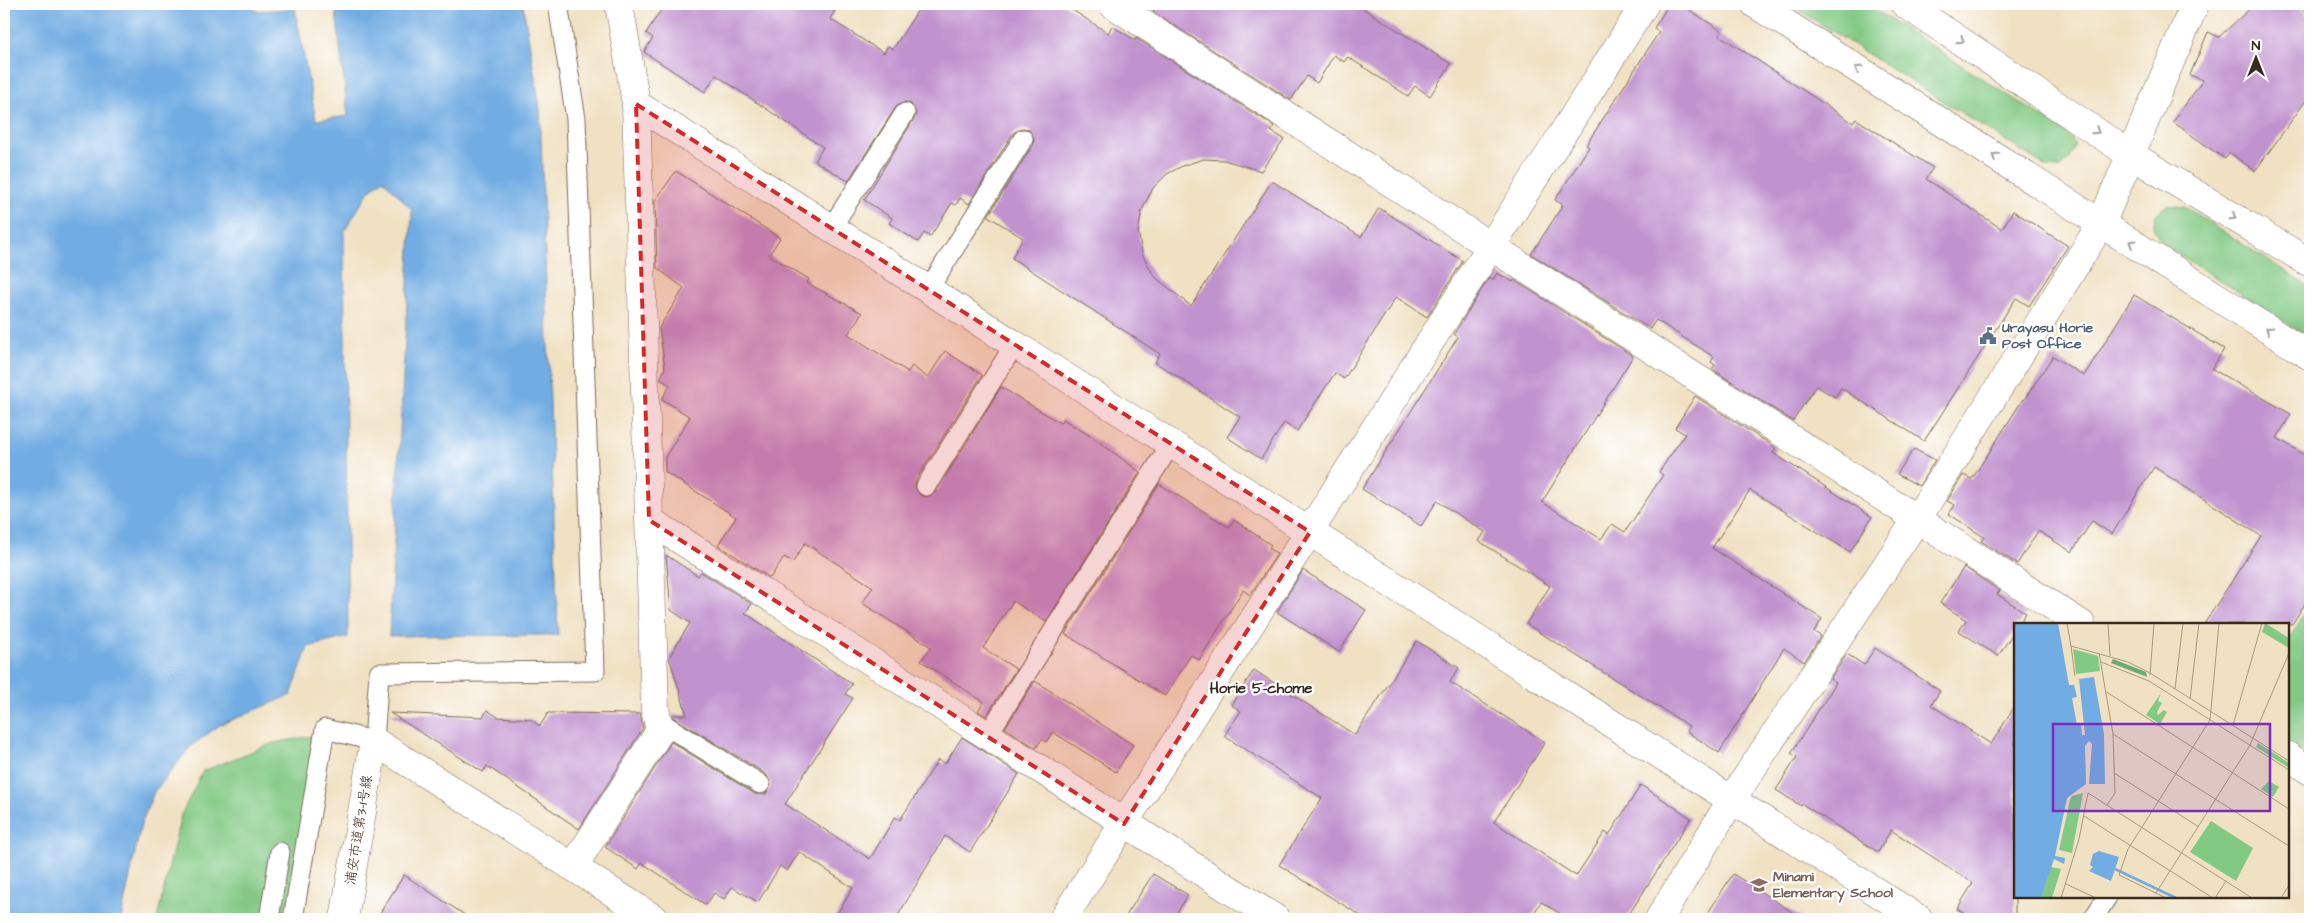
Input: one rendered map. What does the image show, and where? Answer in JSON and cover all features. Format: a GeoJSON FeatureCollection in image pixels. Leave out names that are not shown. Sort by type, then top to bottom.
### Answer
{"type":"FeatureCollection","features":[{"type":"Feature","properties":{"kind":"street"},"geometry":{"type":"LineString","coordinates":[[573,867],[660,731],[655,708],[636,104],[619,4]]}},
{"type":"Feature","properties":{"kind":"street"},"geometry":{"type":"LineString","coordinates":[[1112,4],[2079,623]]}},
{"type":"Feature","properties":{"kind":"street"},"geometry":{"type":"LineString","coordinates":[[1063,919],[1645,4]]}},
{"type":"Feature","properties":{"kind":"street"},"geometry":{"type":"LineString","coordinates":[[1755,4],[2310,356]]}},
{"type":"Feature","properties":{"kind":"street"},"geometry":{"type":"LineString","coordinates":[[1659,919],[1732,799],[1917,519],[2101,224],[2195,4]]}},
{"type":"Feature","properties":{"kind":"street"},"geometry":{"type":"LineString","coordinates":[[1919,8],[2131,155],[2310,263]]}},
{"type":"Feature","properties":{"kind":"street"},"geometry":{"type":"LineString","coordinates":[[636,104],[1918,919]]}},
{"type":"Feature","properties":{"kind":"street"},"geometry":{"type":"LineString","coordinates":[[650,520],[1124,824],[1276,919]]}},
{"type":"Feature","properties":{"kind":"street"},"geometry":{"type":"LineString","coordinates":[[374,741],[655,919]]}},
{"type":"Feature","properties":{"kind":"street","name":"浦安市道第3-1号線"},"geometry":{"type":"LineString","coordinates":[[344,919],[374,741]]}},
{"type":"Feature","properties":{"kind":"street"},"geometry":{"type":"LineString","coordinates":[[2289,757],[2310,771]]}},
{"type":"Feature","properties":{"kind":"lane"},"geometry":{"type":"LineString","coordinates":[[293,919],[325,729],[374,741],[379,673],[595,671],[576,118],[558,4]]}},
{"type":"Feature","properties":{"kind":"lane"},"geometry":{"type":"LineString","coordinates":[[831,228],[905,113]]}},
{"type":"Feature","properties":{"kind":"lane"},"geometry":{"type":"LineString","coordinates":[[928,290],[1023,139]]}},
{"type":"Feature","properties":{"kind":"lane"},"geometry":{"type":"LineString","coordinates":[[926,486],[1015,344]]}},
{"type":"Feature","properties":{"kind":"lane"},"geometry":{"type":"LineString","coordinates":[[987,736],[1171,444]]}},
{"type":"Feature","properties":{"kind":"lane"},"geometry":{"type":"LineString","coordinates":[[657,720],[760,784]]}},
{"type":"Feature","properties":{"kind":"lane"},"geometry":{"type":"LineString","coordinates":[[269,919],[280,852]]}},
{"type":"Feature","properties":{"kind":"lane"},"geometry":{"type":"LineString","coordinates":[[2093,919],[2106,898]]}},
{"type":"Feature","properties":{"kind":"highlighted area"},"geometry":{"type":"Polygon","coordinates":[[[636,104],[1310,532],[1124,824],[649,520],[636,104]]]}},
{"type":"Feature","properties":{"kind":"green space"},"geometry":{"type":"Polygon","coordinates":[[[1789,4],[1866,4],[2067,133],[2075,145],[2069,159],[2060,168],[2047,167],[1789,4]]]}},
{"type":"Feature","properties":{"kind":"green space"},"geometry":{"type":"Polygon","coordinates":[[[2167,205],[2185,207],[2310,287],[2310,338],[2163,244],[2153,228],[2156,214],[2167,205]]]}},
{"type":"Feature","properties":{"kind":"green space"},"geometry":{"type":"Polygon","coordinates":[[[2309,607],[2310,757],[2289,743],[2289,638],[2309,607]]]}},
{"type":"Feature","properties":{"kind":"green space"},"geometry":{"type":"Polygon","coordinates":[[[319,735],[287,919],[157,919],[181,815],[203,771],[273,743],[319,735]]]}},
{"type":"Feature","properties":{"kind":"water"},"geometry":{"type":"Polygon","coordinates":[[[4,4],[253,4],[254,11],[295,9],[316,120],[348,116],[335,4],[523,4],[540,109],[558,635],[389,636],[412,210],[383,179],[369,191],[344,232],[348,637],[308,647],[291,695],[220,725],[191,746],[154,792],[141,824],[121,919],[4,919],[4,4]]]}},
{"type":"Feature","properties":{"kind":"building"},"geometry":{"type":"Polygon","coordinates":[[[665,4],[839,4],[830,19],[884,53],[888,46],[893,49],[922,4],[1063,4],[1108,33],[1112,26],[1135,40],[1136,38],[1274,126],[1271,131],[1284,139],[1261,171],[1224,160],[1203,159],[1182,166],[1167,174],[1153,188],[1142,210],[1138,232],[1143,256],[1154,276],[1191,306],[1272,181],[1361,237],[1379,208],[1463,261],[1427,317],[1396,297],[1344,379],[1335,373],[1297,431],[1284,423],[1261,459],[1227,437],[1240,417],[1155,362],[1160,354],[1012,258],[1023,238],[988,216],[1033,145],[1034,139],[1029,130],[1023,128],[1013,133],[969,204],[960,198],[956,205],[952,203],[930,237],[924,233],[918,242],[889,223],[892,218],[864,200],[914,119],[916,113],[911,104],[905,102],[896,107],[848,181],[815,161],[823,147],[716,75],[705,92],[644,52],[653,38],[646,33],[665,4]]]}},
{"type":"Feature","properties":{"kind":"building"},"geometry":{"type":"Polygon","coordinates":[[[1158,4],[1356,4],[1451,64],[1430,96],[1415,86],[1408,96],[1348,57],[1344,62],[1334,55],[1317,83],[1307,76],[1291,100],[1153,12],[1158,4]]]}},
{"type":"Feature","properties":{"kind":"building"},"geometry":{"type":"Polygon","coordinates":[[[1669,4],[1680,4],[1722,31],[1719,35],[1853,123],[1856,119],[1933,168],[1926,179],[2002,229],[2013,211],[2068,246],[2029,306],[2016,298],[1924,441],[1841,388],[1835,397],[1816,386],[1793,421],[1712,369],[1715,365],[1711,362],[1714,357],[1656,320],[1650,329],[1531,254],[1563,205],[1555,200],[1589,147],[1586,145],[1659,32],[1654,28],[1669,4]]]}},
{"type":"Feature","properties":{"kind":"building"},"geometry":{"type":"Polygon","coordinates":[[[2255,4],[2297,4],[2310,18],[2310,95],[2255,171],[2230,153],[2225,159],[2173,122],[2203,80],[2190,75],[2208,32],[2219,37],[2255,4]]]}},
{"type":"Feature","properties":{"kind":"building"},"geometry":{"type":"Polygon","coordinates":[[[676,171],[780,238],[769,255],[809,279],[807,283],[862,313],[848,334],[908,372],[912,366],[928,378],[945,351],[982,375],[916,480],[915,486],[920,495],[926,497],[936,492],[1001,387],[1060,423],[1063,419],[1095,439],[1140,472],[1046,622],[1013,601],[983,648],[1016,669],[986,716],[978,711],[984,702],[921,661],[931,647],[862,603],[873,587],[805,543],[793,562],[784,557],[770,578],[718,545],[736,517],[665,472],[665,457],[690,417],[662,399],[670,385],[660,379],[665,368],[659,328],[684,288],[657,268],[655,201],[676,171]]]}},
{"type":"Feature","properties":{"kind":"building"},"geometry":{"type":"Polygon","coordinates":[[[1497,273],[1513,282],[1514,280],[1633,356],[1542,502],[1601,539],[1612,524],[1625,532],[1663,475],[1659,472],[1685,434],[1675,428],[1695,396],[1776,448],[1773,453],[1872,517],[1850,552],[1750,490],[1712,548],[1822,619],[1814,632],[1821,636],[1804,662],[1784,648],[1719,753],[1686,731],[1689,726],[1526,624],[1550,586],[1479,541],[1485,532],[1437,501],[1421,526],[1362,489],[1458,337],[1454,334],[1489,278],[1493,280],[1497,273]]]}},
{"type":"Feature","properties":{"kind":"building"},"geometry":{"type":"Polygon","coordinates":[[[2134,295],[2224,349],[2212,369],[2291,414],[2277,438],[2310,458],[2310,596],[2292,624],[2205,623],[2261,536],[2154,467],[2112,534],[2092,521],[2072,552],[2038,531],[2017,564],[1981,541],[1984,537],[1949,514],[1955,505],[1947,501],[1963,475],[1972,479],[2053,356],[2084,376],[2134,295]]]}},
{"type":"Feature","properties":{"kind":"building"},"geometry":{"type":"Polygon","coordinates":[[[1914,449],[1935,460],[1919,486],[1897,474],[1914,449]]]}},
{"type":"Feature","properties":{"kind":"building"},"geometry":{"type":"Polygon","coordinates":[[[1159,484],[1229,527],[1234,520],[1271,545],[1269,548],[1277,554],[1250,595],[1243,590],[1199,660],[1191,655],[1165,696],[1065,634],[1159,484]]]}},
{"type":"Feature","properties":{"kind":"building"},"geometry":{"type":"Polygon","coordinates":[[[666,555],[698,576],[701,572],[752,604],[745,613],[852,684],[845,694],[853,698],[785,804],[870,859],[895,817],[900,820],[938,760],[945,764],[962,737],[1019,774],[970,852],[945,836],[896,919],[834,919],[853,888],[799,852],[787,871],[780,866],[758,902],[732,887],[724,899],[714,893],[706,905],[642,863],[638,869],[605,847],[671,742],[755,794],[766,794],[771,785],[766,774],[672,715],[687,715],[669,657],[690,623],[671,610],[666,555]]]}},
{"type":"Feature","properties":{"kind":"building"},"geometry":{"type":"Polygon","coordinates":[[[1964,567],[2000,591],[1997,594],[2026,613],[2020,623],[2014,623],[2014,632],[1998,656],[1959,631],[1966,620],[1940,603],[1964,567]]]}},
{"type":"Feature","properties":{"kind":"building"},"geometry":{"type":"Polygon","coordinates":[[[1303,570],[1366,610],[1339,652],[1277,612],[1303,570]]]}},
{"type":"Feature","properties":{"kind":"building"},"geometry":{"type":"Polygon","coordinates":[[[1417,641],[1459,668],[1450,682],[1545,742],[1494,822],[1576,876],[1605,832],[1609,835],[1641,785],[1691,818],[1626,919],[1569,919],[1541,902],[1530,919],[1366,919],[1279,865],[1322,798],[1224,736],[1241,711],[1231,705],[1254,670],[1355,735],[1417,641]]]}},
{"type":"Feature","properties":{"kind":"building"},"geometry":{"type":"Polygon","coordinates":[[[1875,648],[1940,691],[1931,705],[1991,744],[2014,708],[2015,919],[1974,919],[1957,909],[1973,883],[1891,830],[1878,852],[1802,804],[1801,806],[1776,790],[1797,757],[1791,753],[1836,683],[1830,679],[1847,654],[1864,665],[1875,648]]]}},
{"type":"Feature","properties":{"kind":"building"},"geometry":{"type":"Polygon","coordinates":[[[1035,681],[1133,745],[1116,772],[1053,732],[1046,742],[1042,739],[1036,748],[1005,728],[1035,681]]]}},
{"type":"Feature","properties":{"kind":"building"},"geometry":{"type":"Polygon","coordinates":[[[487,710],[498,717],[530,719],[540,726],[548,713],[640,714],[643,728],[579,829],[487,766],[483,772],[390,713],[483,717],[487,710]]]}},
{"type":"Feature","properties":{"kind":"building"},"geometry":{"type":"Polygon","coordinates":[[[1153,874],[1188,895],[1173,919],[1124,919],[1153,874]]]}},
{"type":"Feature","properties":{"kind":"building"},"geometry":{"type":"Polygon","coordinates":[[[1733,874],[1803,919],[1704,919],[1733,874]]]}},
{"type":"Feature","properties":{"kind":"building"},"geometry":{"type":"Polygon","coordinates":[[[404,875],[471,919],[376,919],[404,875]]]}},
{"type":"Feature","properties":{"kind":"place","name":"Urayasu Horie Post Office"},"geometry":{"type":"Point","coordinates":[1988,336]}},
{"type":"Feature","properties":{"kind":"place","name":"Minami Elementary School"},"geometry":{"type":"Point","coordinates":[1759,885]}},
{"type":"Feature","properties":{"kind":"district","name":"Horie 5-chome"},"geometry":{"type":"Point","coordinates":[1261,688]}}]}
